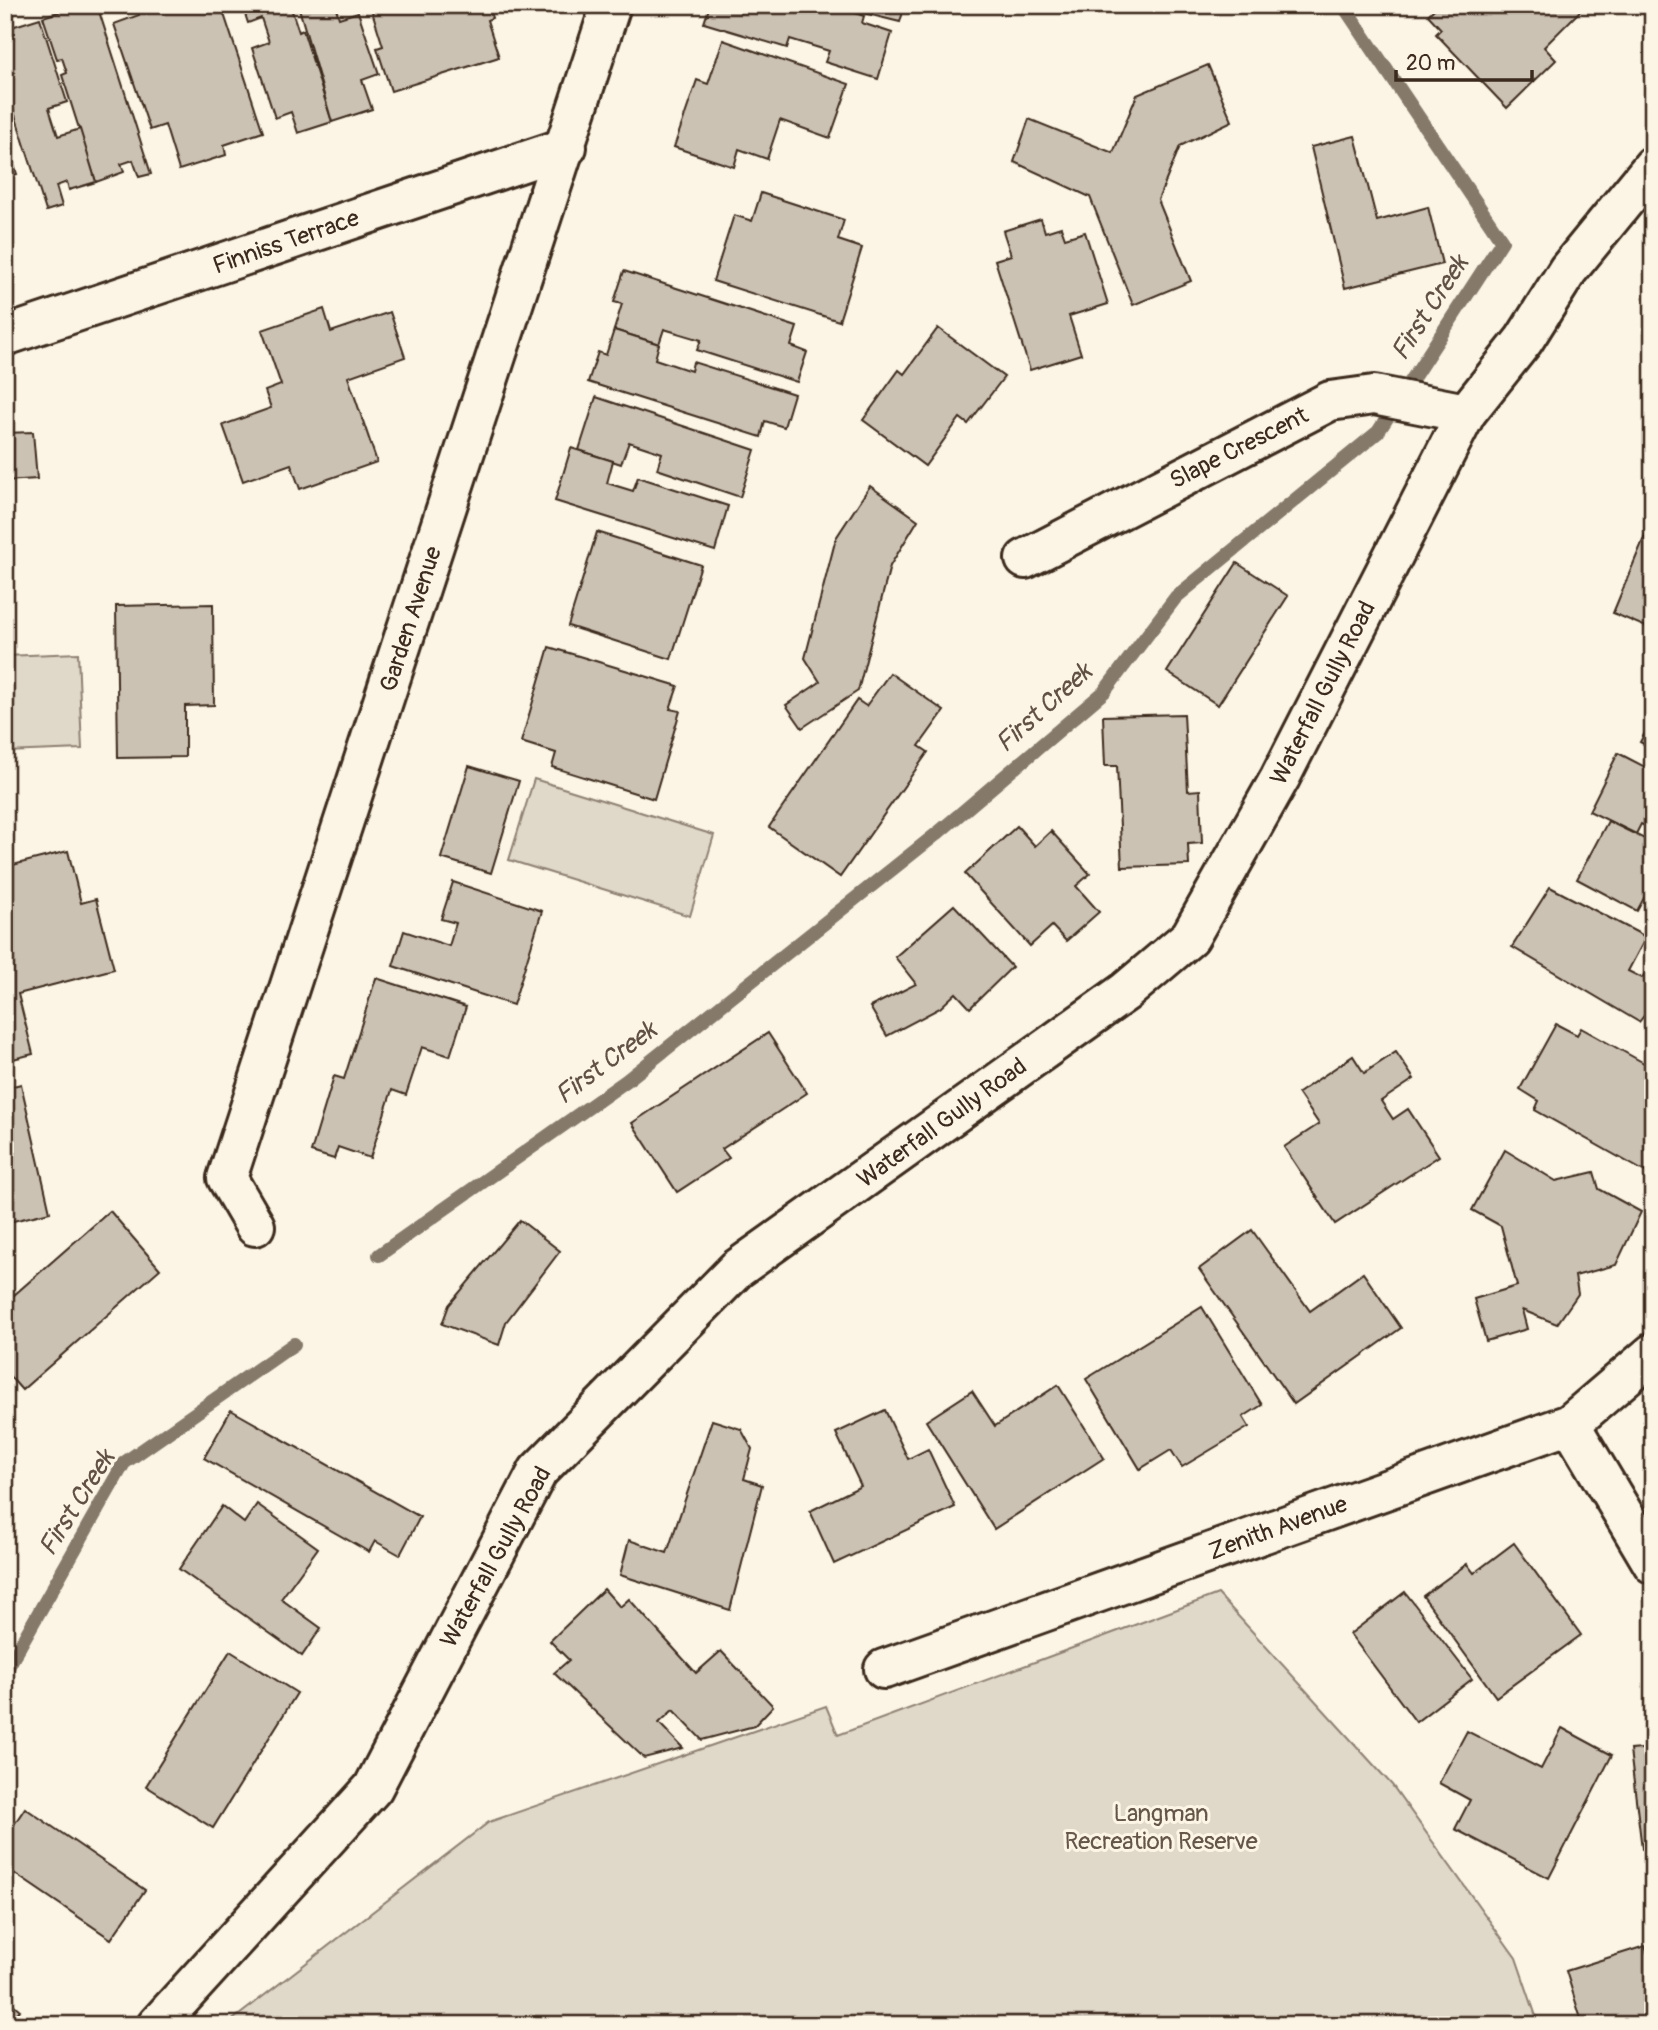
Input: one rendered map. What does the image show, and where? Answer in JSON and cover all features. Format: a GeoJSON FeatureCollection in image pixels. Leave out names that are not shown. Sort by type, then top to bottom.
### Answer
{"type":"FeatureCollection","features":[{"type":"Feature","properties":{"kind":"street","name":"Garden Avenue"},"geometry":{"type":"LineString","coordinates":[[255,1226],[226,1178],[567,147],[611,5]]}},
{"type":"Feature","properties":{"kind":"street","name":"Finniss Terrace"},"geometry":{"type":"LineString","coordinates":[[5,336],[567,147]]}},
{"type":"Feature","properties":{"kind":"street","name":"Waterfall Gully Road"},"geometry":{"type":"LineString","coordinates":[[157,2025],[373,1788],[538,1472],[737,1269],[1125,992],[1190,937],[1280,778],[1466,413],[1524,340],[1568,270],[1653,166]]}},
{"type":"Feature","properties":{"kind":"street","name":"Slape Crescent"},"geometry":{"type":"LineString","coordinates":[[1026,559],[1330,401],[1374,395],[1466,413]]}},
{"type":"Feature","properties":{"kind":"street","name":"Zenith Avenue"},"geometry":{"type":"LineString","coordinates":[[884,1669],[1570,1424],[1653,1353]]}},
{"type":"Feature","properties":{"kind":"street"},"geometry":{"type":"LineString","coordinates":[[1570,1424],[1653,1564]]}},
{"type":"Feature","properties":{"kind":"green space"},"geometry":{"type":"Polygon","coordinates":[[[78,653],[82,749],[5,752],[5,656],[78,653]]]}},
{"type":"Feature","properties":{"kind":"green space"},"geometry":{"type":"Polygon","coordinates":[[[534,779],[714,835],[690,916],[509,860],[534,779]]]}},
{"type":"Feature","properties":{"kind":"green space","name":"Langman Recreation Reserve"},"geometry":{"type":"Polygon","coordinates":[[[1218,1594],[1392,1785],[1516,1958],[1539,2025],[226,2025],[489,1822],[826,1706],[838,1735],[1218,1594]]]}},
{"type":"Feature","properties":{"kind":"building"},"geometry":{"type":"Polygon","coordinates":[[[80,5],[97,5],[151,174],[139,177],[133,160],[121,164],[124,172],[96,182],[62,75],[67,73],[62,58],[57,59],[43,17],[80,5]]]}},
{"type":"Feature","properties":{"kind":"building"},"geometry":{"type":"Polygon","coordinates":[[[135,5],[221,5],[263,132],[224,145],[226,155],[179,170],[165,125],[150,130],[114,24],[139,15],[135,5]]]}},
{"type":"Feature","properties":{"kind":"building"},"geometry":{"type":"Polygon","coordinates":[[[242,5],[290,5],[299,32],[303,30],[332,122],[298,133],[291,112],[275,118],[252,48],[269,42],[261,18],[248,23],[242,5]]]}},
{"type":"Feature","properties":{"kind":"building"},"geometry":{"type":"Polygon","coordinates":[[[298,5],[335,5],[339,18],[358,12],[379,74],[362,80],[372,109],[332,122],[298,5]]]}},
{"type":"Feature","properties":{"kind":"building"},"geometry":{"type":"Polygon","coordinates":[[[370,5],[488,5],[492,18],[487,20],[499,57],[391,91],[377,48],[383,46],[370,5]]]}},
{"type":"Feature","properties":{"kind":"building"},"geometry":{"type":"Polygon","coordinates":[[[710,5],[831,5],[864,16],[862,23],[892,33],[878,79],[825,62],[829,51],[790,39],[787,48],[704,23],[710,5]]]}},
{"type":"Feature","properties":{"kind":"building"},"geometry":{"type":"Polygon","coordinates":[[[831,5],[905,5],[900,22],[831,5]]]}},
{"type":"Feature","properties":{"kind":"building"},"geometry":{"type":"Polygon","coordinates":[[[1438,5],[1586,5],[1544,47],[1556,60],[1507,108],[1436,34],[1441,29],[1428,15],[1438,5]]]}},
{"type":"Feature","properties":{"kind":"building"},"geometry":{"type":"Polygon","coordinates":[[[40,18],[67,102],[49,108],[58,136],[80,129],[96,182],[69,190],[67,182],[56,186],[62,206],[46,211],[5,84],[5,29],[40,18]]]}},
{"type":"Feature","properties":{"kind":"building"},"geometry":{"type":"Polygon","coordinates":[[[723,40],[849,84],[830,138],[780,120],[767,159],[739,149],[734,167],[674,147],[697,80],[708,84],[723,40]]]}},
{"type":"Feature","properties":{"kind":"building"},"geometry":{"type":"Polygon","coordinates":[[[1208,65],[1232,121],[1180,146],[1158,200],[1191,281],[1133,305],[1090,197],[1014,162],[1029,119],[1113,153],[1137,95],[1208,65]]]}},
{"type":"Feature","properties":{"kind":"building"},"geometry":{"type":"Polygon","coordinates":[[[1355,136],[1377,221],[1428,207],[1442,264],[1345,288],[1311,147],[1355,136]]]}},
{"type":"Feature","properties":{"kind":"building"},"geometry":{"type":"Polygon","coordinates":[[[5,138],[17,174],[5,178],[5,138]]]}},
{"type":"Feature","properties":{"kind":"building"},"geometry":{"type":"Polygon","coordinates":[[[761,193],[844,220],[838,240],[862,248],[839,321],[713,281],[734,215],[752,221],[761,193]]]}},
{"type":"Feature","properties":{"kind":"building"},"geometry":{"type":"Polygon","coordinates":[[[1041,219],[1045,232],[1061,227],[1065,238],[1085,232],[1108,304],[1069,316],[1081,354],[1030,370],[995,260],[1011,255],[1003,231],[1041,219]]]}},
{"type":"Feature","properties":{"kind":"building"},"geometry":{"type":"Polygon","coordinates":[[[624,271],[797,327],[791,346],[807,352],[797,382],[697,350],[701,340],[664,329],[659,344],[614,330],[622,304],[614,302],[624,271]]]}},
{"type":"Feature","properties":{"kind":"building"},"geometry":{"type":"Polygon","coordinates":[[[324,309],[331,332],[390,312],[405,357],[348,377],[377,462],[300,489],[291,464],[243,481],[223,425],[271,408],[265,391],[281,385],[262,330],[324,309]]]}},
{"type":"Feature","properties":{"kind":"building"},"geometry":{"type":"Polygon","coordinates":[[[938,328],[1004,377],[968,424],[960,418],[925,466],[863,420],[899,370],[904,374],[938,328]]]}},
{"type":"Feature","properties":{"kind":"building"},"geometry":{"type":"Polygon","coordinates":[[[614,330],[659,344],[655,359],[691,371],[693,362],[794,394],[784,427],[765,421],[761,437],[588,382],[598,352],[606,355],[614,330]]]}},
{"type":"Feature","properties":{"kind":"building"},"geometry":{"type":"Polygon","coordinates":[[[596,397],[755,450],[740,497],[657,469],[662,453],[629,442],[621,464],[579,450],[596,397]]]}},
{"type":"Feature","properties":{"kind":"building"},"geometry":{"type":"Polygon","coordinates":[[[33,432],[37,479],[5,481],[5,433],[33,432]]]}},
{"type":"Feature","properties":{"kind":"building"},"geometry":{"type":"Polygon","coordinates":[[[571,448],[613,461],[607,483],[633,491],[638,477],[728,506],[715,551],[555,501],[571,448]]]}},
{"type":"Feature","properties":{"kind":"building"},"geometry":{"type":"Polygon","coordinates":[[[870,486],[918,520],[890,566],[858,691],[802,728],[786,705],[820,682],[805,658],[836,538],[870,486]]]}},
{"type":"Feature","properties":{"kind":"building"},"geometry":{"type":"Polygon","coordinates":[[[1653,517],[1653,536],[1646,533],[1653,517]]]}},
{"type":"Feature","properties":{"kind":"building"},"geometry":{"type":"Polygon","coordinates":[[[597,532],[701,565],[671,659],[568,626],[597,532]]]}},
{"type":"Feature","properties":{"kind":"building"},"geometry":{"type":"Polygon","coordinates":[[[1646,533],[1653,536],[1653,630],[1613,613],[1646,533]]]}},
{"type":"Feature","properties":{"kind":"building"},"geometry":{"type":"Polygon","coordinates":[[[1237,563],[1288,596],[1218,705],[1167,672],[1237,563]]]}},
{"type":"Feature","properties":{"kind":"building"},"geometry":{"type":"Polygon","coordinates":[[[213,604],[214,705],[185,706],[185,757],[118,758],[116,606],[213,604]]]}},
{"type":"Feature","properties":{"kind":"building"},"geometry":{"type":"Polygon","coordinates":[[[549,647],[678,686],[670,709],[680,711],[654,799],[552,767],[556,753],[521,742],[549,647]]]}},
{"type":"Feature","properties":{"kind":"building"},"geometry":{"type":"Polygon","coordinates":[[[890,673],[944,711],[919,746],[928,752],[840,877],[769,827],[857,700],[866,706],[890,673]]]}},
{"type":"Feature","properties":{"kind":"building"},"geometry":{"type":"Polygon","coordinates":[[[1184,714],[1188,791],[1200,790],[1202,843],[1188,844],[1189,865],[1122,867],[1117,766],[1105,766],[1103,716],[1184,714]]]}},
{"type":"Feature","properties":{"kind":"building"},"geometry":{"type":"Polygon","coordinates":[[[1653,718],[1653,749],[1640,742],[1653,718]]]}},
{"type":"Feature","properties":{"kind":"building"},"geometry":{"type":"Polygon","coordinates":[[[1618,753],[1653,771],[1653,830],[1641,824],[1636,834],[1589,811],[1618,753]]]}},
{"type":"Feature","properties":{"kind":"building"},"geometry":{"type":"Polygon","coordinates":[[[469,766],[519,781],[491,873],[441,858],[469,766]]]}},
{"type":"Feature","properties":{"kind":"building"},"geometry":{"type":"Polygon","coordinates":[[[1608,821],[1653,843],[1653,903],[1644,898],[1637,911],[1577,879],[1608,821]]]}},
{"type":"Feature","properties":{"kind":"building"},"geometry":{"type":"Polygon","coordinates":[[[1017,826],[1035,846],[1051,831],[1090,874],[1076,886],[1099,912],[1066,941],[1052,926],[1030,946],[965,874],[1017,826]]]}},
{"type":"Feature","properties":{"kind":"building"},"geometry":{"type":"Polygon","coordinates":[[[68,851],[81,903],[96,899],[114,969],[18,994],[33,1054],[5,1061],[5,867],[68,851]]]}},
{"type":"Feature","properties":{"kind":"building"},"geometry":{"type":"Polygon","coordinates":[[[453,882],[542,911],[513,1005],[393,966],[404,931],[449,946],[456,923],[441,919],[453,882]]]}},
{"type":"Feature","properties":{"kind":"building"},"geometry":{"type":"Polygon","coordinates":[[[1550,887],[1646,937],[1628,971],[1642,978],[1653,960],[1653,1016],[1647,1012],[1639,1022],[1512,947],[1550,887]]]}},
{"type":"Feature","properties":{"kind":"building"},"geometry":{"type":"Polygon","coordinates":[[[954,905],[1012,967],[970,1008],[956,993],[940,1008],[887,1036],[870,1007],[916,984],[895,957],[954,905]]]}},
{"type":"Feature","properties":{"kind":"building"},"geometry":{"type":"Polygon","coordinates":[[[376,978],[466,1007],[450,1056],[422,1047],[406,1095],[392,1090],[370,1158],[338,1147],[334,1159],[311,1152],[334,1076],[344,1079],[376,978]]]}},
{"type":"Feature","properties":{"kind":"building"},"geometry":{"type":"Polygon","coordinates":[[[1556,1024],[1577,1035],[1581,1028],[1653,1068],[1653,1162],[1647,1173],[1535,1110],[1539,1101],[1520,1089],[1556,1024]]]}},
{"type":"Feature","properties":{"kind":"building"},"geometry":{"type":"Polygon","coordinates":[[[768,1033],[807,1093],[722,1149],[729,1158],[677,1192],[632,1123],[768,1033]]]}},
{"type":"Feature","properties":{"kind":"building"},"geometry":{"type":"Polygon","coordinates":[[[1396,1052],[1414,1079],[1381,1101],[1393,1119],[1408,1109],[1439,1156],[1335,1224],[1284,1147],[1319,1124],[1298,1093],[1353,1056],[1364,1073],[1396,1052]]]}},
{"type":"Feature","properties":{"kind":"building"},"geometry":{"type":"Polygon","coordinates":[[[21,1084],[50,1212],[5,1223],[5,1088],[21,1084]]]}},
{"type":"Feature","properties":{"kind":"building"},"geometry":{"type":"Polygon","coordinates":[[[1505,1150],[1556,1181],[1594,1172],[1599,1189],[1641,1212],[1616,1265],[1575,1276],[1578,1294],[1557,1324],[1522,1310],[1527,1329],[1486,1341],[1474,1299],[1517,1286],[1501,1226],[1472,1210],[1505,1150]]]}},
{"type":"Feature","properties":{"kind":"building"},"geometry":{"type":"Polygon","coordinates":[[[110,1211],[160,1269],[22,1390],[5,1371],[5,1303],[110,1211]]]}},
{"type":"Feature","properties":{"kind":"building"},"geometry":{"type":"Polygon","coordinates":[[[520,1220],[560,1251],[506,1322],[499,1345],[442,1324],[449,1305],[520,1220]]]}},
{"type":"Feature","properties":{"kind":"building"},"geometry":{"type":"Polygon","coordinates":[[[1252,1230],[1310,1311],[1363,1273],[1401,1328],[1294,1404],[1199,1269],[1252,1230]]]}},
{"type":"Feature","properties":{"kind":"building"},"geometry":{"type":"Polygon","coordinates":[[[1202,1307],[1262,1405],[1243,1417],[1249,1427],[1182,1467],[1171,1450],[1140,1469],[1086,1379],[1202,1307]]]}},
{"type":"Feature","properties":{"kind":"building"},"geometry":{"type":"Polygon","coordinates":[[[1058,1385],[1104,1458],[994,1529],[926,1421],[972,1391],[995,1426],[1058,1385]]]}},
{"type":"Feature","properties":{"kind":"building"},"geometry":{"type":"Polygon","coordinates":[[[231,1410],[420,1517],[400,1555],[375,1541],[369,1552],[204,1458],[231,1410]]]}},
{"type":"Feature","properties":{"kind":"building"},"geometry":{"type":"Polygon","coordinates":[[[885,1410],[908,1459],[928,1449],[955,1507],[834,1564],[810,1511],[861,1486],[836,1433],[885,1410]]]}},
{"type":"Feature","properties":{"kind":"building"},"geometry":{"type":"Polygon","coordinates":[[[712,1420],[741,1429],[752,1449],[744,1479],[762,1485],[730,1610],[620,1575],[629,1540],[667,1553],[712,1420]]]}},
{"type":"Feature","properties":{"kind":"building"},"geometry":{"type":"Polygon","coordinates":[[[257,1504],[318,1548],[281,1599],[321,1628],[302,1656],[179,1569],[222,1506],[244,1523],[257,1504]]]}},
{"type":"Feature","properties":{"kind":"building"},"geometry":{"type":"Polygon","coordinates":[[[1514,1543],[1581,1635],[1496,1697],[1423,1596],[1467,1564],[1474,1573],[1514,1543]]]}},
{"type":"Feature","properties":{"kind":"building"},"geometry":{"type":"Polygon","coordinates":[[[604,1589],[620,1607],[629,1599],[696,1673],[721,1651],[773,1706],[754,1726],[702,1740],[673,1710],[659,1723],[683,1748],[644,1758],[554,1673],[569,1660],[550,1641],[604,1589]]]}},
{"type":"Feature","properties":{"kind":"building"},"geometry":{"type":"Polygon","coordinates":[[[1405,1592],[1472,1679],[1416,1722],[1350,1634],[1405,1592]]]}},
{"type":"Feature","properties":{"kind":"building"},"geometry":{"type":"Polygon","coordinates":[[[230,1651],[297,1693],[213,1828],[146,1786],[230,1651]]]}},
{"type":"Feature","properties":{"kind":"building"},"geometry":{"type":"Polygon","coordinates":[[[1562,1728],[1612,1755],[1549,1878],[1455,1829],[1470,1800],[1439,1783],[1467,1731],[1541,1769],[1562,1728]]]}},
{"type":"Feature","properties":{"kind":"building"},"geometry":{"type":"Polygon","coordinates":[[[1653,1748],[1653,1848],[1642,1849],[1630,1750],[1653,1748]]]}},
{"type":"Feature","properties":{"kind":"building"},"geometry":{"type":"Polygon","coordinates":[[[25,1808],[145,1890],[111,1939],[5,1867],[5,1838],[25,1808]]]}},
{"type":"Feature","properties":{"kind":"building"},"geometry":{"type":"Polygon","coordinates":[[[1645,1946],[1653,1970],[1653,2025],[1569,2025],[1581,2019],[1566,1971],[1645,1946]]]}},
{"type":"Feature","properties":{"kind":"building"},"geometry":{"type":"Polygon","coordinates":[[[5,1997],[20,2010],[7,2025],[5,2025],[5,1997]]]}},
{"type":"Feature","properties":{"kind":"waterway","name":"First Creek"},"geometry":{"type":"LineString","coordinates":[[379,1255],[626,1081],[939,832],[1104,692],[1176,597],[1378,432],[1502,241],[1343,5]]}},
{"type":"Feature","properties":{"kind":"waterway","name":"First Creek"},"geometry":{"type":"LineString","coordinates":[[5,1672],[124,1463],[294,1344]]}}]}
